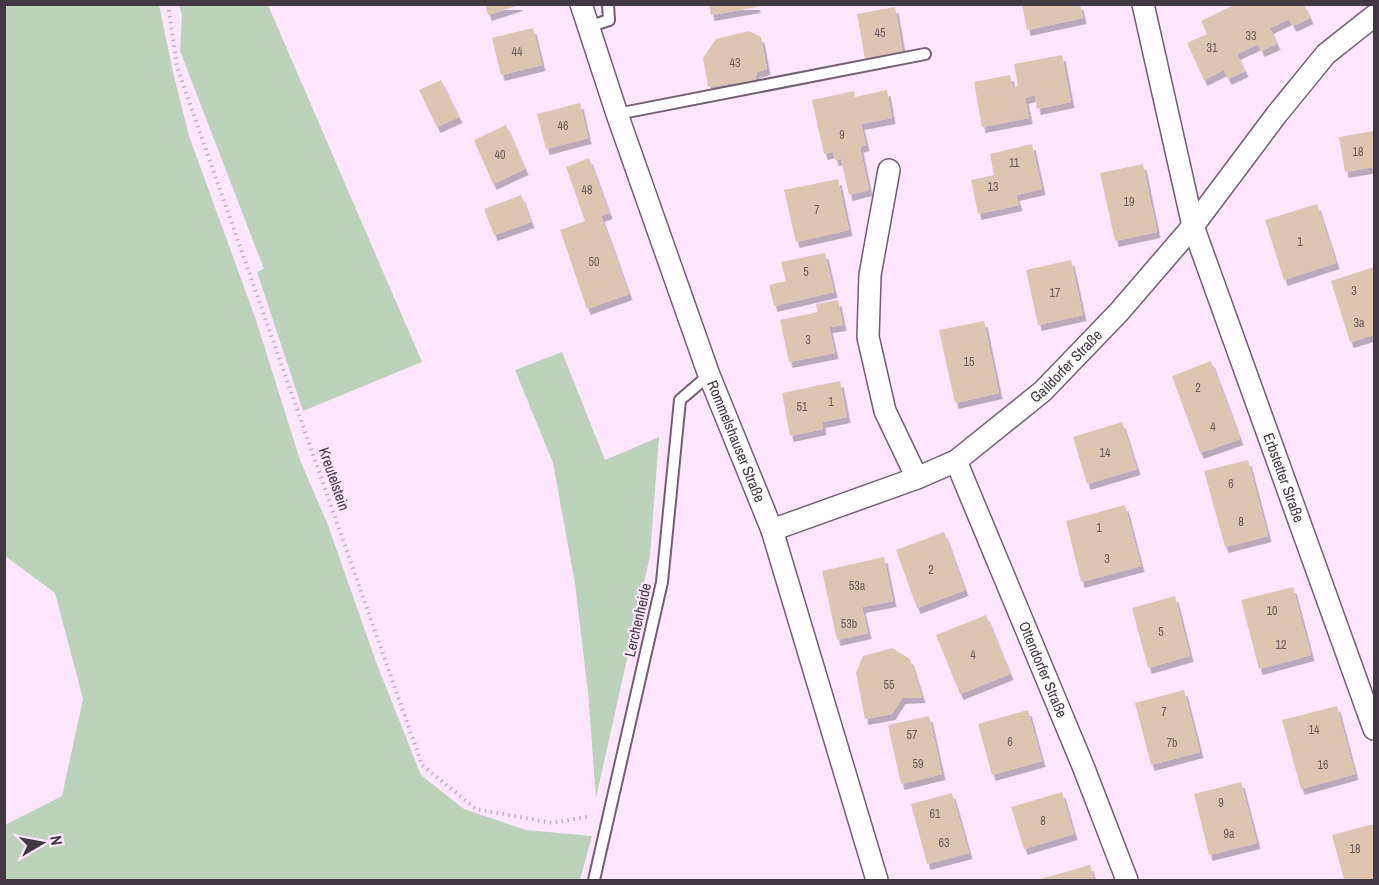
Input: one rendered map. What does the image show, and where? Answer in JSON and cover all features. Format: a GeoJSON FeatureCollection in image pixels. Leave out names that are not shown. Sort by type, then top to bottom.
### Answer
{"type":"FeatureCollection","features":[{"type":"Feature","properties":{"kind":"street","name":"Rommelshauser Straße"},"geometry":{"type":"LineString","coordinates":[[581,4],[617,114],[709,375],[772,530],[877,880]]}},
{"type":"Feature","properties":{"kind":"street"},"geometry":{"type":"LineString","coordinates":[[1143,4],[1193,226]]}},
{"type":"Feature","properties":{"kind":"street","name":"Gaildorfer Straße"},"geometry":{"type":"LineString","coordinates":[[772,530],[917,478],[956,461],[1044,391],[1119,312],[1193,226],[1277,114],[1326,54],[1374,16]]}},
{"type":"Feature","properties":{"kind":"street"},"geometry":{"type":"LineString","coordinates":[[889,170],[870,275],[868,337],[885,411],[917,478]]}},
{"type":"Feature","properties":{"kind":"street","name":"Erbstetter Straße"},"geometry":{"type":"LineString","coordinates":[[1193,226],[1374,729]]}},
{"type":"Feature","properties":{"kind":"street","name":"Ottendorfer Straße"},"geometry":{"type":"LineString","coordinates":[[956,461],[1083,766],[1127,880]]}},
{"type":"Feature","properties":{"kind":"lane"},"geometry":{"type":"LineString","coordinates":[[588,27],[609,20],[608,4]]}},
{"type":"Feature","properties":{"kind":"lane"},"geometry":{"type":"LineString","coordinates":[[617,114],[925,54]]}},
{"type":"Feature","properties":{"kind":"lane","name":"Lerchenheide"},"geometry":{"type":"LineString","coordinates":[[594,880],[663,582],[680,399],[709,375]]}},
{"type":"Feature","properties":{"kind":"path","name":"Kreutelstein"},"geometry":{"type":"LineString","coordinates":[[168,4],[177,68],[422,765],[476,809],[552,824],[609,813]]}},
{"type":"Feature","properties":{"kind":"green space"},"geometry":{"type":"Polygon","coordinates":[[[5,4],[159,5],[189,136],[256,320],[300,460],[328,525],[376,662],[421,775],[464,809],[526,830],[592,836],[580,880],[5,880],[5,825],[62,796],[83,699],[55,593],[5,556],[5,4]]]}},
{"type":"Feature","properties":{"kind":"green space"},"geometry":{"type":"Polygon","coordinates":[[[179,5],[268,5],[422,362],[303,411],[257,272],[264,269],[180,51],[182,15],[179,5]]]}},
{"type":"Feature","properties":{"kind":"green space"},"geometry":{"type":"Polygon","coordinates":[[[562,352],[605,460],[659,437],[650,556],[596,798],[588,692],[575,584],[553,463],[515,370],[562,352]]]}},
{"type":"Feature","properties":{"kind":"building"},"geometry":{"type":"Polygon","coordinates":[[[485,4],[519,4],[519,5],[488,15],[485,4]]]}},
{"type":"Feature","properties":{"kind":"building"},"geometry":{"type":"Polygon","coordinates":[[[709,4],[756,4],[757,7],[711,15],[709,4]]]}},
{"type":"Feature","properties":{"kind":"building"},"geometry":{"type":"Polygon","coordinates":[[[1022,4],[1080,4],[1083,18],[1027,30],[1022,4]]]}},
{"type":"Feature","properties":{"kind":"building"},"geometry":{"type":"Polygon","coordinates":[[[1236,4],[1304,4],[1310,18],[1293,26],[1289,19],[1270,28],[1277,44],[1261,51],[1258,44],[1237,54],[1245,71],[1228,79],[1224,70],[1204,80],[1187,43],[1207,34],[1201,21],[1236,4]]]}},
{"type":"Feature","properties":{"kind":"building"},"geometry":{"type":"Polygon","coordinates":[[[895,7],[903,52],[865,59],[857,14],[895,7]]]}},
{"type":"Feature","properties":{"kind":"building"},"geometry":{"type":"Polygon","coordinates":[[[533,28],[542,65],[501,75],[492,38],[533,28]]]}},
{"type":"Feature","properties":{"kind":"building"},"geometry":{"type":"Polygon","coordinates":[[[749,31],[761,37],[767,69],[757,72],[755,80],[708,87],[703,58],[716,39],[749,31]]]}},
{"type":"Feature","properties":{"kind":"building"},"geometry":{"type":"Polygon","coordinates":[[[1062,55],[1071,102],[1037,109],[1035,95],[1025,98],[1029,118],[982,127],[974,82],[1010,75],[1013,88],[1018,86],[1014,64],[1062,55]]]}},
{"type":"Feature","properties":{"kind":"building"},"geometry":{"type":"Polygon","coordinates":[[[441,80],[459,117],[437,127],[419,90],[441,80]]]}},
{"type":"Feature","properties":{"kind":"building"},"geometry":{"type":"Polygon","coordinates":[[[887,90],[892,118],[861,124],[866,145],[860,147],[869,190],[849,195],[841,159],[835,160],[833,152],[824,154],[812,100],[854,91],[855,97],[887,90]]]}},
{"type":"Feature","properties":{"kind":"building"},"geometry":{"type":"Polygon","coordinates":[[[580,103],[588,138],[546,149],[537,114],[580,103]]]}},
{"type":"Feature","properties":{"kind":"building"},"geometry":{"type":"Polygon","coordinates":[[[506,125],[525,169],[493,184],[474,140],[506,125]]]}},
{"type":"Feature","properties":{"kind":"building"},"geometry":{"type":"Polygon","coordinates":[[[1374,131],[1374,167],[1345,172],[1339,137],[1374,131]]]}},
{"type":"Feature","properties":{"kind":"building"},"geometry":{"type":"Polygon","coordinates":[[[1032,144],[1042,189],[1016,195],[1019,205],[978,214],[971,180],[994,175],[990,154],[1032,144]]]}},
{"type":"Feature","properties":{"kind":"building"},"geometry":{"type":"Polygon","coordinates":[[[589,158],[609,213],[601,216],[629,294],[587,309],[560,230],[585,221],[566,167],[589,158]]]}},
{"type":"Feature","properties":{"kind":"building"},"geometry":{"type":"Polygon","coordinates":[[[1143,164],[1157,232],[1115,241],[1100,173],[1143,164]]]}},
{"type":"Feature","properties":{"kind":"building"},"geometry":{"type":"Polygon","coordinates":[[[838,179],[849,230],[796,242],[784,190],[838,179]]]}},
{"type":"Feature","properties":{"kind":"building"},"geometry":{"type":"Polygon","coordinates":[[[521,195],[531,222],[494,235],[484,209],[521,195]]]}},
{"type":"Feature","properties":{"kind":"building"},"geometry":{"type":"Polygon","coordinates":[[[1317,204],[1336,263],[1284,280],[1265,220],[1317,204]]]}},
{"type":"Feature","properties":{"kind":"building"},"geometry":{"type":"Polygon","coordinates":[[[825,253],[834,292],[774,306],[769,285],[786,281],[781,262],[825,253]]]}},
{"type":"Feature","properties":{"kind":"building"},"geometry":{"type":"Polygon","coordinates":[[[1071,260],[1083,315],[1038,325],[1026,270],[1071,260]]]}},
{"type":"Feature","properties":{"kind":"building"},"geometry":{"type":"Polygon","coordinates":[[[1374,267],[1374,335],[1350,342],[1331,281],[1374,267]]]}},
{"type":"Feature","properties":{"kind":"building"},"geometry":{"type":"Polygon","coordinates":[[[838,300],[843,325],[829,327],[835,353],[789,362],[780,320],[818,312],[816,304],[838,300]]]}},
{"type":"Feature","properties":{"kind":"building"},"geometry":{"type":"Polygon","coordinates":[[[984,321],[999,393],[955,403],[939,330],[984,321]]]}},
{"type":"Feature","properties":{"kind":"building"},"geometry":{"type":"Polygon","coordinates":[[[1211,361],[1240,439],[1200,453],[1172,376],[1211,361]]]}},
{"type":"Feature","properties":{"kind":"building"},"geometry":{"type":"Polygon","coordinates":[[[840,381],[847,417],[822,422],[823,429],[790,436],[782,393],[840,381]]]}},
{"type":"Feature","properties":{"kind":"building"},"geometry":{"type":"Polygon","coordinates":[[[1122,422],[1137,469],[1087,484],[1073,437],[1122,422]]]}},
{"type":"Feature","properties":{"kind":"building"},"geometry":{"type":"Polygon","coordinates":[[[1248,460],[1268,536],[1225,547],[1204,471],[1248,460]]]}},
{"type":"Feature","properties":{"kind":"building"},"geometry":{"type":"Polygon","coordinates":[[[1125,505],[1141,566],[1081,582],[1066,521],[1125,505]]]}},
{"type":"Feature","properties":{"kind":"building"},"geometry":{"type":"Polygon","coordinates":[[[944,532],[965,590],[917,608],[896,550],[944,532]]]}},
{"type":"Feature","properties":{"kind":"building"},"geometry":{"type":"Polygon","coordinates":[[[884,557],[893,601],[862,607],[868,633],[837,640],[822,571],[884,557]]]}},
{"type":"Feature","properties":{"kind":"building"},"geometry":{"type":"Polygon","coordinates":[[[1293,587],[1311,655],[1259,669],[1241,600],[1293,587]]]}},
{"type":"Feature","properties":{"kind":"building"},"geometry":{"type":"Polygon","coordinates":[[[1175,596],[1190,656],[1148,668],[1132,608],[1175,596]]]}},
{"type":"Feature","properties":{"kind":"building"},"geometry":{"type":"Polygon","coordinates":[[[986,615],[1010,674],[960,694],[936,635],[986,615]]]}},
{"type":"Feature","properties":{"kind":"building"},"geometry":{"type":"Polygon","coordinates":[[[892,648],[910,659],[922,697],[902,698],[892,714],[865,719],[856,673],[863,656],[892,648]]]}},
{"type":"Feature","properties":{"kind":"building"},"geometry":{"type":"Polygon","coordinates":[[[1184,690],[1200,752],[1151,765],[1135,703],[1184,690]]]}},
{"type":"Feature","properties":{"kind":"building"},"geometry":{"type":"Polygon","coordinates":[[[1337,706],[1355,774],[1301,789],[1282,720],[1337,706]]]}},
{"type":"Feature","properties":{"kind":"building"},"geometry":{"type":"Polygon","coordinates":[[[1028,710],[1042,761],[992,775],[978,724],[1028,710]]]}},
{"type":"Feature","properties":{"kind":"building"},"geometry":{"type":"Polygon","coordinates":[[[929,716],[942,774],[901,784],[888,725],[929,716]]]}},
{"type":"Feature","properties":{"kind":"building"},"geometry":{"type":"Polygon","coordinates":[[[1241,782],[1257,843],[1209,855],[1194,794],[1241,782]]]}},
{"type":"Feature","properties":{"kind":"building"},"geometry":{"type":"Polygon","coordinates":[[[1062,792],[1074,834],[1024,849],[1011,807],[1062,792]]]}},
{"type":"Feature","properties":{"kind":"building"},"geometry":{"type":"Polygon","coordinates":[[[952,793],[969,853],[927,864],[911,804],[952,793]]]}},
{"type":"Feature","properties":{"kind":"building"},"geometry":{"type":"Polygon","coordinates":[[[1374,824],[1374,880],[1344,880],[1332,835],[1374,824]]]}},
{"type":"Feature","properties":{"kind":"building"},"geometry":{"type":"Polygon","coordinates":[[[1090,865],[1094,880],[1037,880],[1090,865]]]}}]}
